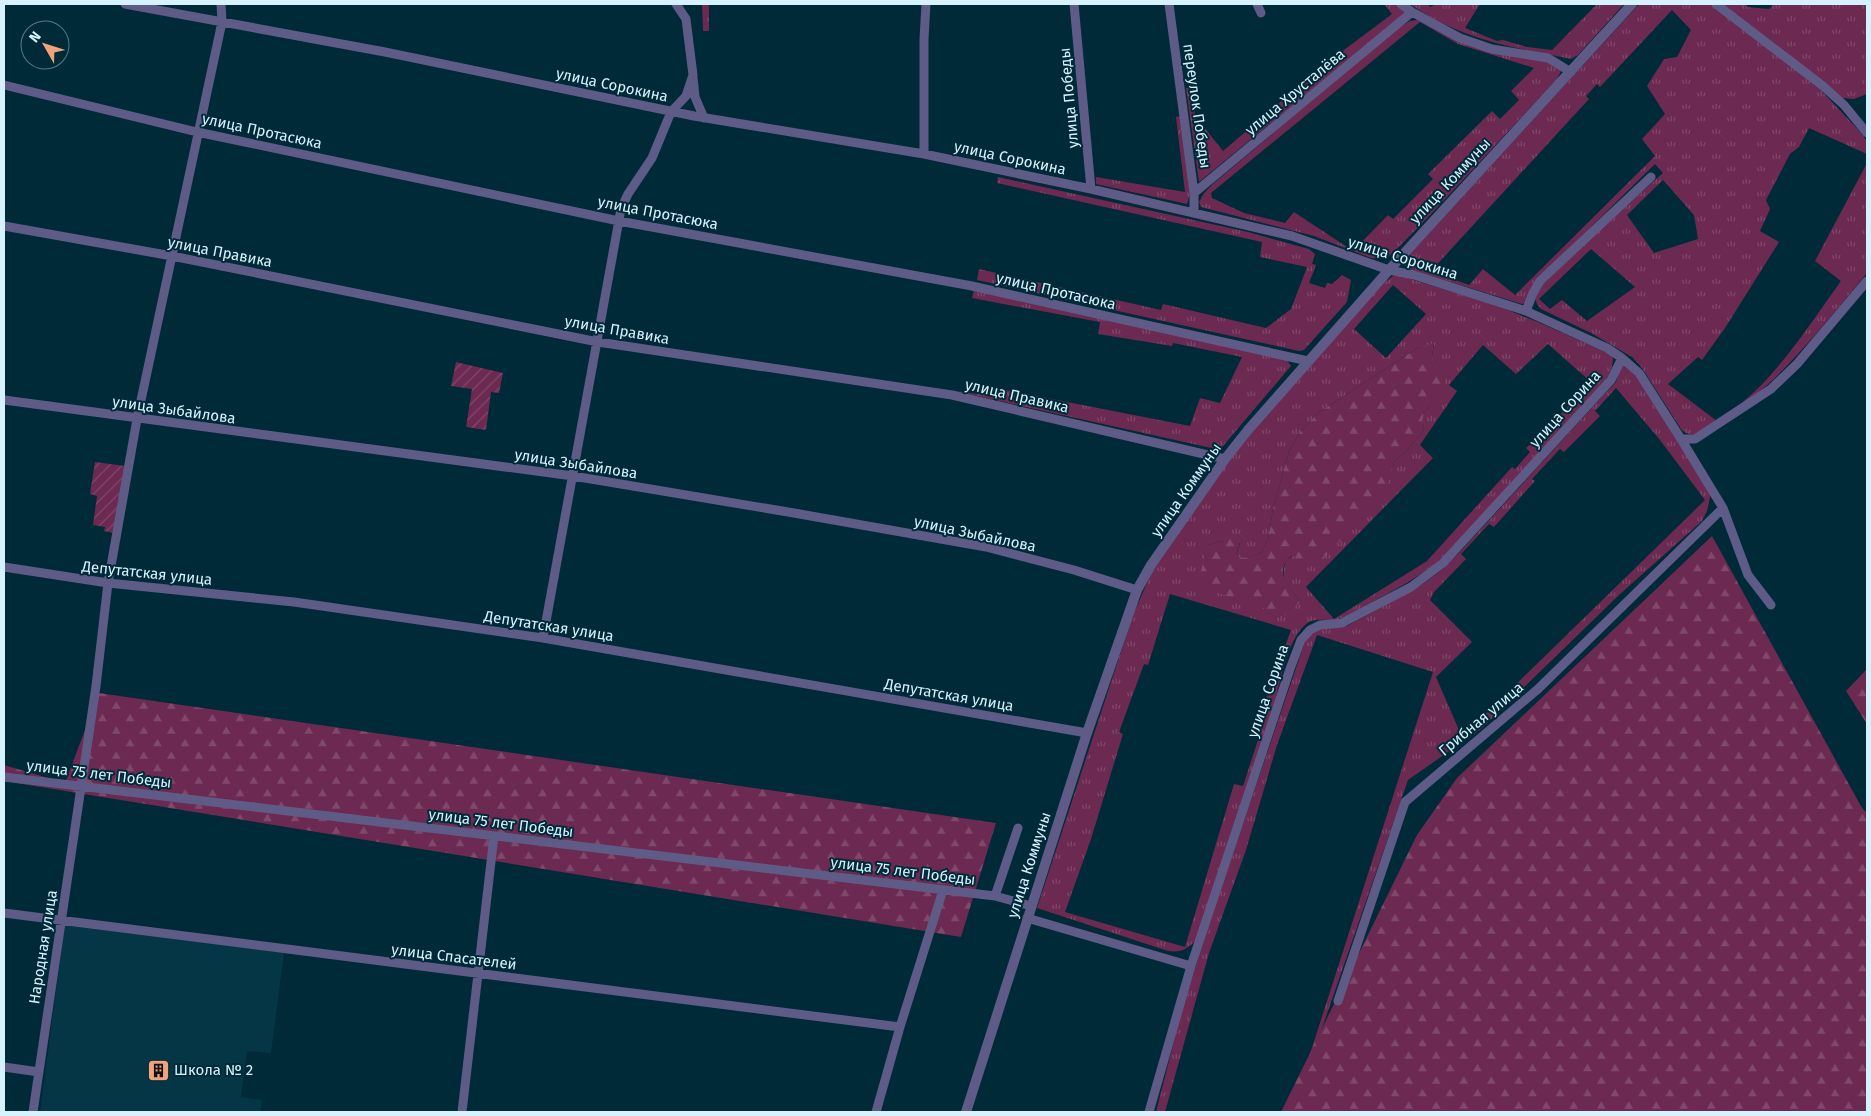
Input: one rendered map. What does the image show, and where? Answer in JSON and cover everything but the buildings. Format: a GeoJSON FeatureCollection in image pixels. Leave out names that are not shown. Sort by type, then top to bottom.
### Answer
{"type":"FeatureCollection","features":[{"type":"Feature","properties":{"kind":"street","name":"улица Сорокина"},"geometry":{"type":"LineString","coordinates":[[125,4],[385,52],[671,112],[924,154],[1091,189],[1292,236],[1389,270],[1414,275],[1526,310],[1589,339],[1622,358],[1644,379],[1723,508],[1748,575],[1771,605]]}},
{"type":"Feature","properties":{"kind":"street","name":"Народная улица"},"geometry":{"type":"LineString","coordinates":[[32,1112],[96,686],[108,583],[137,419],[222,22],[221,4]]}},
{"type":"Feature","properties":{"kind":"street"},"geometry":{"type":"LineString","coordinates":[[676,4],[686,18],[692,75],[696,97],[704,118]]}},
{"type":"Feature","properties":{"kind":"street"},"geometry":{"type":"LineString","coordinates":[[924,154],[924,39],[926,4]]}},
{"type":"Feature","properties":{"kind":"street","name":"улица Победы"},"geometry":{"type":"LineString","coordinates":[[1074,4],[1091,189]]}},
{"type":"Feature","properties":{"kind":"street","name":"переулок Победы"},"geometry":{"type":"LineString","coordinates":[[1169,4],[1194,192],[1194,213]]}},
{"type":"Feature","properties":{"kind":"street"},"geometry":{"type":"LineString","coordinates":[[1258,4],[1261,14]]}},
{"type":"Feature","properties":{"kind":"street"},"geometry":{"type":"LineString","coordinates":[[1401,4],[1412,12],[1469,42],[1492,49],[1548,58],[1571,72]]}},
{"type":"Feature","properties":{"kind":"street","name":"улица Коммуны"},"geometry":{"type":"LineString","coordinates":[[966,1112],[1087,733],[1137,590],[1152,565],[1225,459],[1389,270],[1632,4]]}},
{"type":"Feature","properties":{"kind":"street"},"geometry":{"type":"LineString","coordinates":[[1716,4],[1837,99],[1867,133]]}},
{"type":"Feature","properties":{"kind":"street","name":"улица Хрусталёва"},"geometry":{"type":"LineString","coordinates":[[1194,192],[1412,12]]}},
{"type":"Feature","properties":{"kind":"street"},"geometry":{"type":"LineString","coordinates":[[543,638],[623,202],[652,158],[671,112],[686,96],[692,75]]}},
{"type":"Feature","properties":{"kind":"street","name":"улица Протасюка"},"geometry":{"type":"LineString","coordinates":[[4,85],[197,132],[619,220],[972,286],[1308,362]]}},
{"type":"Feature","properties":{"kind":"street"},"geometry":{"type":"LineString","coordinates":[[1526,310],[1532,293],[1540,281],[1652,177]]}},
{"type":"Feature","properties":{"kind":"street","name":"улица Правика"},"geometry":{"type":"LineString","coordinates":[[4,226],[172,256],[598,342],[952,395],[1225,459]]}},
{"type":"Feature","properties":{"kind":"street"},"geometry":{"type":"LineString","coordinates":[[1681,439],[1695,439],[1771,389],[1797,364],[1867,281]]}},
{"type":"Feature","properties":{"kind":"street","name":"улица Сорина"},"geometry":{"type":"LineString","coordinates":[[1149,1112],[1191,966],[1301,640],[1314,627],[1342,623],[1411,587],[1444,563],[1611,380],[1622,358]]}},
{"type":"Feature","properties":{"kind":"street","name":"улица Зыбайлова"},"geometry":{"type":"LineString","coordinates":[[4,400],[572,476],[986,547],[1074,570],[1137,590]]}},
{"type":"Feature","properties":{"kind":"street","name":"Грибная улица"},"geometry":{"type":"LineString","coordinates":[[1338,1001],[1405,802],[1538,689],[1723,508]]}},
{"type":"Feature","properties":{"kind":"street","name":"Депутатская улица"},"geometry":{"type":"LineString","coordinates":[[4,567],[108,583],[294,602],[543,638],[1087,733]]}},
{"type":"Feature","properties":{"kind":"street","name":"улица 75 лет Победы"},"geometry":{"type":"LineString","coordinates":[[4,777],[995,896],[1031,906]]}},
{"type":"Feature","properties":{"kind":"street"},"geometry":{"type":"LineString","coordinates":[[995,896],[1018,828]]}},
{"type":"Feature","properties":{"kind":"street"},"geometry":{"type":"LineString","coordinates":[[462,1112],[494,836]]}},
{"type":"Feature","properties":{"kind":"street"},"geometry":{"type":"LineString","coordinates":[[876,1112],[900,1027],[943,890]]}},
{"type":"Feature","properties":{"kind":"street","name":"улица Спасателей"},"geometry":{"type":"LineString","coordinates":[[4,913],[900,1027]]}},
{"type":"Feature","properties":{"kind":"street"},"geometry":{"type":"LineString","coordinates":[[1027,918],[1191,966]]}},
{"type":"Feature","properties":{"kind":"street"},"geometry":{"type":"LineString","coordinates":[[4,1067],[38,1072]]}},
{"type":"Feature","properties":{"kind":"shaded area"},"geometry":{"type":"Polygon","coordinates":[[[65,924],[284,953],[271,1053],[247,1051],[241,1097],[262,1100],[260,1112],[40,1112],[65,924]]]}},
{"type":"Feature","properties":{"kind":"green space"},"geometry":{"type":"Polygon","coordinates":[[[702,4],[709,4],[709,31],[703,31],[702,4]]]}},
{"type":"Feature","properties":{"kind":"green space"},"geometry":{"type":"Polygon","coordinates":[[[1384,4],[1402,7],[1405,13],[1199,182],[1186,88],[1193,88],[1195,116],[1223,151],[1320,68],[1392,14],[1384,4]]]}},
{"type":"Feature","properties":{"kind":"green space"},"geometry":{"type":"Polygon","coordinates":[[[1410,4],[1428,4],[1430,7],[1437,4],[1480,4],[1465,28],[1497,41],[1503,40],[1527,47],[1552,50],[1597,4],[1624,4],[1578,55],[1571,59],[1507,46],[1468,34],[1429,16],[1410,4]]]}},
{"type":"Feature","properties":{"kind":"green space"},"geometry":{"type":"Polygon","coordinates":[[[1639,4],[1711,4],[1820,89],[1863,135],[1867,142],[1867,154],[1809,128],[1799,147],[1790,154],[1766,200],[1770,209],[1760,231],[1779,242],[1725,328],[1702,360],[1698,357],[1668,384],[1717,421],[1699,433],[1690,434],[1681,429],[1642,368],[1632,357],[1591,333],[1541,309],[1536,301],[1540,287],[1597,232],[1663,173],[1655,164],[1539,278],[1525,303],[1522,304],[1412,270],[1404,265],[1410,254],[1639,4]],[[1672,10],[1600,87],[1597,84],[1586,96],[1589,99],[1431,271],[1469,285],[1483,269],[1515,295],[1655,156],[1642,139],[1665,114],[1647,86],[1664,59],[1677,57],[1691,30],[1672,10]],[[1663,180],[1627,215],[1654,253],[1698,239],[1694,215],[1663,180]],[[1591,249],[1539,299],[1550,309],[1562,300],[1587,321],[1635,287],[1591,249]]]}},
{"type":"Feature","properties":{"kind":"green space"},"geometry":{"type":"Polygon","coordinates":[[[1721,4],[1744,4],[1748,7],[1769,9],[1774,4],[1867,4],[1867,94],[1854,99],[1842,98],[1721,4]]]}},
{"type":"Feature","properties":{"kind":"green space"},"geometry":{"type":"Polygon","coordinates":[[[1417,20],[1458,40],[1553,63],[1562,69],[1557,79],[1392,254],[1381,259],[1371,258],[1314,236],[1201,207],[1199,202],[1204,193],[1214,183],[1397,29],[1410,21],[1417,20]],[[1420,22],[1211,193],[1212,198],[1244,213],[1285,223],[1294,212],[1353,251],[1388,215],[1393,219],[1433,179],[1428,174],[1492,111],[1500,119],[1519,100],[1511,91],[1534,68],[1458,44],[1420,22]]]}},
{"type":"Feature","properties":{"kind":"green space"},"geometry":{"type":"Polygon","coordinates":[[[1182,116],[1190,194],[1187,204],[1096,184],[1096,177],[1185,192],[1176,117],[1182,116]]]}},
{"type":"Feature","properties":{"kind":"green space"},"geometry":{"type":"Polygon","coordinates":[[[1867,163],[1867,273],[1784,369],[1763,389],[1739,405],[1781,363],[1841,281],[1815,261],[1867,163]]]}},
{"type":"Feature","properties":{"kind":"green space"},"geometry":{"type":"Polygon","coordinates":[[[998,177],[1248,232],[1309,249],[1315,254],[1312,264],[1316,265],[1309,283],[1325,288],[1327,283],[1332,284],[1342,275],[1351,280],[1347,302],[1304,350],[1299,351],[977,280],[979,269],[1161,310],[1163,304],[1266,328],[1291,309],[1307,267],[1260,257],[1262,242],[997,183],[998,177]]]}},
{"type":"Feature","properties":{"kind":"green space"},"geometry":{"type":"Polygon","coordinates":[[[1393,276],[1401,276],[1495,305],[1538,322],[1610,354],[1613,358],[1611,370],[1600,388],[1442,558],[1415,578],[1348,615],[1334,620],[1309,622],[1298,633],[1288,653],[1273,709],[1197,939],[1194,942],[1181,951],[1168,951],[1037,908],[1133,615],[1154,567],[1227,462],[1345,323],[1393,276]],[[1393,285],[1354,329],[1386,358],[1426,314],[1393,285]],[[1434,344],[1416,349],[1318,413],[1300,432],[1289,451],[1273,509],[1268,539],[1262,552],[1243,558],[1236,556],[1240,543],[1223,541],[1208,545],[1301,601],[1284,579],[1286,561],[1390,475],[1394,462],[1424,430],[1422,416],[1444,385],[1439,366],[1432,357],[1434,344]],[[1548,344],[1516,374],[1483,345],[1449,385],[1457,391],[1420,445],[1433,458],[1306,587],[1334,619],[1427,561],[1512,467],[1515,469],[1530,452],[1526,448],[1592,383],[1548,344]],[[1170,594],[1148,665],[1144,664],[1119,732],[1123,734],[1091,839],[1065,912],[1185,947],[1234,784],[1243,786],[1270,703],[1265,701],[1291,630],[1170,594]]]}},
{"type":"Feature","properties":{"kind":"green space"},"geometry":{"type":"Polygon","coordinates":[[[974,290],[1285,357],[1291,366],[1223,446],[1216,449],[956,391],[977,394],[980,385],[1190,426],[1200,398],[1220,403],[1242,357],[1173,343],[1172,346],[1098,334],[1100,322],[972,298],[974,290]]]}},
{"type":"Feature","properties":{"kind":"green space"},"geometry":{"type":"Polygon","coordinates":[[[1434,343],[1432,357],[1443,372],[1445,382],[1424,415],[1422,422],[1424,430],[1394,462],[1386,492],[1319,563],[1291,556],[1286,562],[1283,568],[1285,580],[1301,601],[1288,616],[1197,586],[1208,545],[1223,541],[1228,535],[1235,535],[1240,542],[1236,555],[1239,557],[1245,558],[1262,552],[1268,539],[1273,509],[1289,451],[1300,432],[1318,413],[1416,349],[1434,343]]]}},
{"type":"Feature","properties":{"kind":"green space"},"geometry":{"type":"Polygon","coordinates":[[[456,362],[503,373],[499,393],[491,392],[486,430],[466,427],[472,389],[451,386],[456,362]]]}},
{"type":"Feature","properties":{"kind":"green space"},"geometry":{"type":"Polygon","coordinates":[[[1622,363],[1630,367],[1711,493],[1707,511],[1702,521],[1619,595],[1481,729],[1408,780],[1311,1060],[1308,1060],[1433,672],[1317,635],[1277,745],[1246,850],[1209,953],[1165,1112],[1156,1112],[1182,1010],[1215,906],[1307,636],[1320,627],[1347,626],[1420,586],[1439,572],[1459,553],[1616,382],[1622,363]],[[1616,388],[1595,411],[1600,416],[1564,452],[1560,449],[1532,479],[1535,481],[1494,527],[1489,524],[1461,554],[1466,559],[1434,592],[1430,600],[1472,642],[1436,677],[1462,737],[1705,500],[1660,440],[1616,388]]]}},
{"type":"Feature","properties":{"kind":"green space"},"geometry":{"type":"Polygon","coordinates":[[[95,462],[125,466],[113,533],[104,531],[105,527],[93,525],[97,496],[90,494],[95,462]]]}},
{"type":"Feature","properties":{"kind":"green space"},"geometry":{"type":"Polygon","coordinates":[[[1712,536],[1862,808],[1867,813],[1867,1112],[1281,1112],[1417,835],[1457,778],[1712,536]]]}},
{"type":"Feature","properties":{"kind":"green space"},"geometry":{"type":"Polygon","coordinates":[[[1867,669],[1867,724],[1846,691],[1867,669]]]}},
{"type":"Feature","properties":{"kind":"green space"},"geometry":{"type":"Polygon","coordinates":[[[99,693],[996,823],[961,937],[4,781],[4,765],[65,783],[99,693]]]}},
{"type":"Feature","properties":{"kind":"place","name":"Школа № 2"},"geometry":{"type":"Point","coordinates":[158,1070]}}]}
